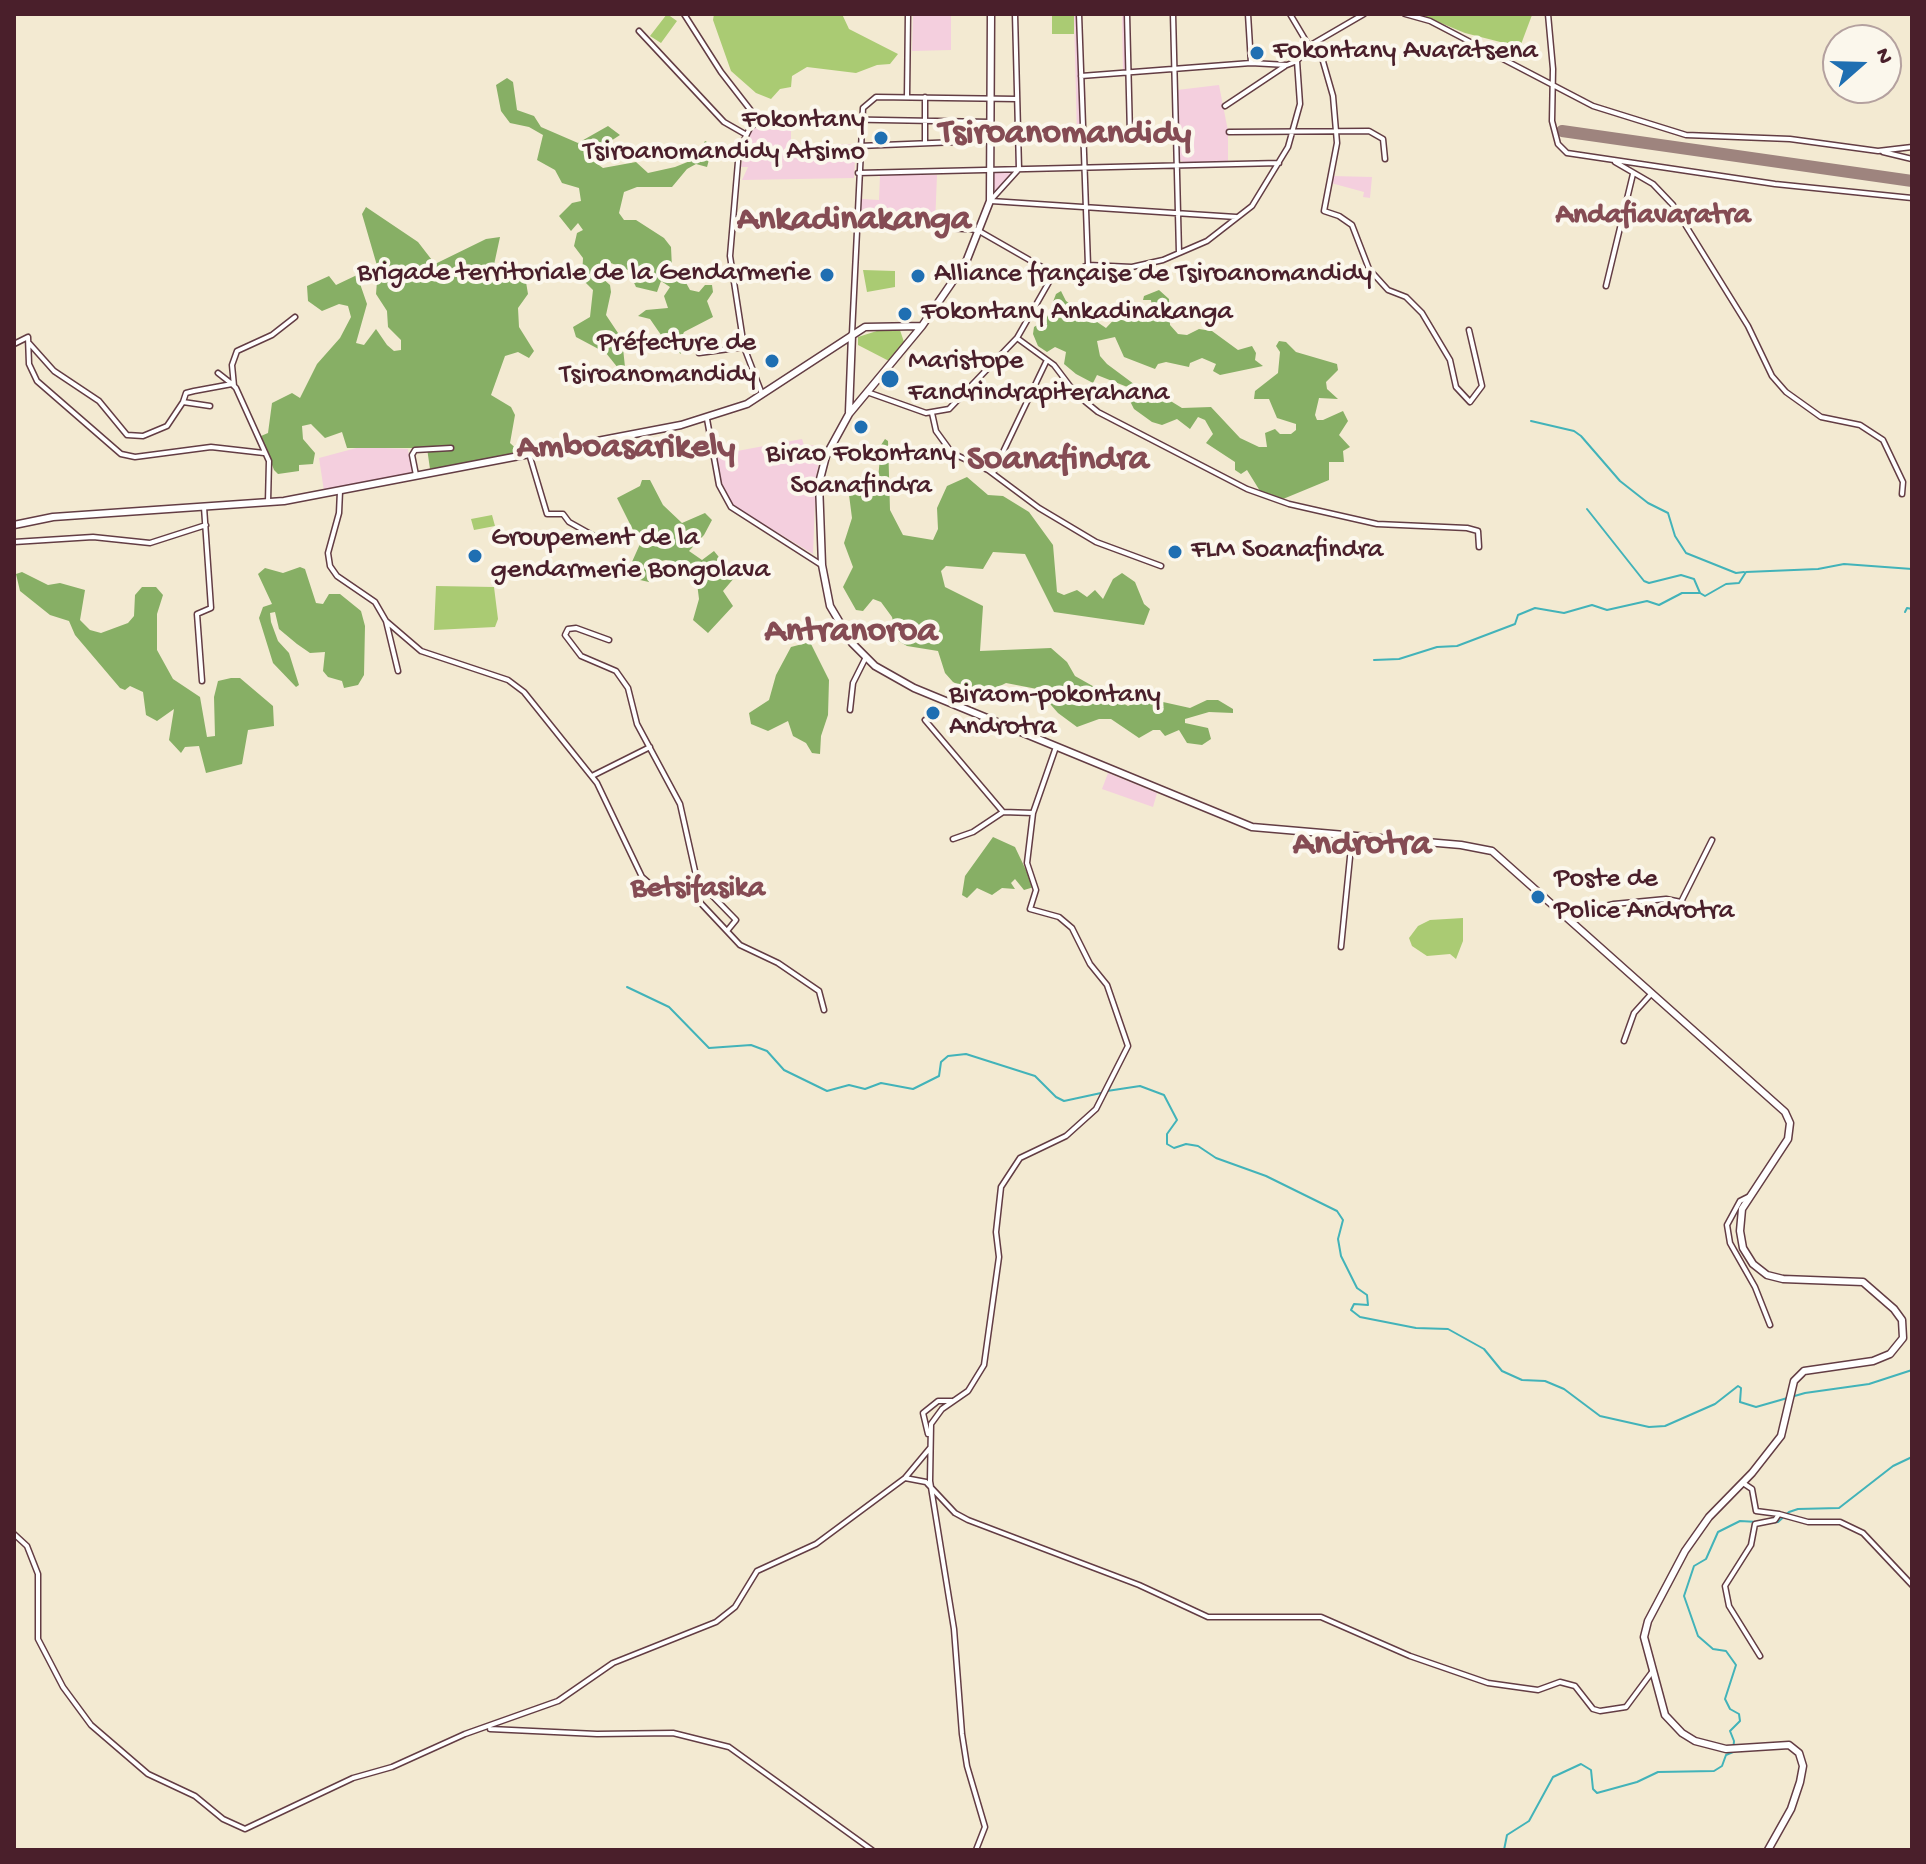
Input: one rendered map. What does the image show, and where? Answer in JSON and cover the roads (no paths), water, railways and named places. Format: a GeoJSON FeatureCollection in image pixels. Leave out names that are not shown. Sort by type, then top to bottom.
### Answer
{"type":"FeatureCollection","features":[{"type":"Feature","properties":{"kind":"street"},"geometry":{"type":"LineString","coordinates":[[684,14],[721,72],[759,121]]}},
{"type":"Feature","properties":{"kind":"street"},"geometry":{"type":"LineString","coordinates":[[907,97],[908,14]]}},
{"type":"Feature","properties":{"kind":"street"},"geometry":{"type":"LineString","coordinates":[[991,14],[990,201],[958,277],[849,414],[826,456],[819,483],[822,565],[830,606],[838,623],[866,657],[890,678],[1252,827],[1461,845],[1492,851],[1653,991],[1785,1112],[1790,1123],[1788,1139],[1742,1209],[1740,1231],[1743,1248],[1753,1264],[1767,1275],[1783,1279],[1863,1282],[1902,1320],[1903,1338],[1890,1354],[1873,1361],[1804,1371],[1794,1381],[1781,1436],[1743,1483],[1709,1517],[1685,1551],[1648,1621],[1644,1637],[1652,1672],[1671,1724],[1695,1741],[1726,1749],[1789,1745],[1799,1753],[1803,1766],[1791,1809],[1768,1850]]}},
{"type":"Feature","properties":{"kind":"street"},"geometry":{"type":"LineString","coordinates":[[990,201],[1019,169],[1015,14]]}},
{"type":"Feature","properties":{"kind":"street"},"geometry":{"type":"LineString","coordinates":[[1079,14],[1088,265]]}},
{"type":"Feature","properties":{"kind":"street"},"geometry":{"type":"LineString","coordinates":[[1127,14],[1130,135]]}},
{"type":"Feature","properties":{"kind":"street"},"geometry":{"type":"LineString","coordinates":[[1173,14],[1179,253]]}},
{"type":"Feature","properties":{"kind":"street"},"geometry":{"type":"LineString","coordinates":[[1248,14],[1251,63]]}},
{"type":"Feature","properties":{"kind":"street"},"geometry":{"type":"LineString","coordinates":[[1290,14],[1309,46]]}},
{"type":"Feature","properties":{"kind":"street"},"geometry":{"type":"LineString","coordinates":[[1225,106],[1297,61],[1309,46],[1318,44],[1364,14]]}},
{"type":"Feature","properties":{"kind":"street"},"geometry":{"type":"LineString","coordinates":[[1405,14],[1430,21],[1593,106],[1686,135],[1790,139],[1912,159]]}},
{"type":"Feature","properties":{"kind":"street"},"geometry":{"type":"LineString","coordinates":[[1548,14],[1552,121],[1558,144],[1567,153],[1775,184],[1912,198]]}},
{"type":"Feature","properties":{"kind":"street"},"geometry":{"type":"LineString","coordinates":[[639,31],[724,122],[745,134]]}},
{"type":"Feature","properties":{"kind":"street"},"geometry":{"type":"LineString","coordinates":[[1318,44],[1333,96],[1336,130],[1337,159],[1329,179],[1324,211],[1352,225],[1369,269],[1388,290],[1406,297],[1422,313],[1450,360],[1456,387],[1470,402],[1482,386],[1469,330]]}},
{"type":"Feature","properties":{"kind":"street"},"geometry":{"type":"LineString","coordinates":[[856,223],[979,231],[1053,275],[1069,277],[1088,265],[1148,265],[1207,241],[1252,206],[1279,163],[1294,129],[1300,104],[1297,61]]}},
{"type":"Feature","properties":{"kind":"street"},"geometry":{"type":"LineString","coordinates":[[1081,76],[1251,63],[1287,65]]}},
{"type":"Feature","properties":{"kind":"street"},"geometry":{"type":"LineString","coordinates":[[849,414],[860,120],[868,100],[907,97],[1017,99]]}},
{"type":"Feature","properties":{"kind":"street"},"geometry":{"type":"LineString","coordinates":[[925,97],[925,144]]}},
{"type":"Feature","properties":{"kind":"street"},"geometry":{"type":"LineString","coordinates":[[762,394],[744,347],[730,256],[733,192],[745,134],[759,121],[990,122]]}},
{"type":"Feature","properties":{"kind":"street"},"geometry":{"type":"LineString","coordinates":[[1229,132],[1294,129],[1379,134],[1383,139],[1385,159]]}},
{"type":"Feature","properties":{"kind":"street"},"geometry":{"type":"LineString","coordinates":[[859,146],[1176,133]]}},
{"type":"Feature","properties":{"kind":"street"},"geometry":{"type":"LineString","coordinates":[[1878,151],[1912,147]]}},
{"type":"Feature","properties":{"kind":"street"},"geometry":{"type":"LineString","coordinates":[[1613,160],[1662,192],[1692,232],[1748,326],[1772,376],[1795,399],[1821,417],[1860,425],[1883,440],[1903,482],[1902,494]]}},
{"type":"Feature","properties":{"kind":"street"},"geometry":{"type":"LineString","coordinates":[[858,173],[1279,163]]}},
{"type":"Feature","properties":{"kind":"street"},"geometry":{"type":"LineString","coordinates":[[1606,286],[1633,174]]}},
{"type":"Feature","properties":{"kind":"street"},"geometry":{"type":"LineString","coordinates":[[990,201],[1236,217]]}},
{"type":"Feature","properties":{"kind":"street"},"geometry":{"type":"LineString","coordinates":[[869,389],[932,413],[949,409],[1017,338],[1053,275]]}},
{"type":"Feature","properties":{"kind":"street"},"geometry":{"type":"LineString","coordinates":[[268,502],[269,461],[233,385],[232,365],[237,351],[272,335],[295,317]]}},
{"type":"Feature","properties":{"kind":"street"},"geometry":{"type":"LineString","coordinates":[[903,326],[909,342]]}},
{"type":"Feature","properties":{"kind":"street"},"geometry":{"type":"LineString","coordinates":[[14,525],[53,517],[268,502],[340,491],[530,457],[707,419],[747,404],[865,327],[922,326]]}},
{"type":"Feature","properties":{"kind":"street"},"geometry":{"type":"LineString","coordinates":[[14,344],[28,337],[29,364],[37,381],[121,454],[135,457],[211,447],[264,453]]}},
{"type":"Feature","properties":{"kind":"street"},"geometry":{"type":"LineString","coordinates":[[1017,338],[1054,365],[1076,394],[1098,412],[1247,489],[1289,504],[1377,524],[1467,528],[1478,531],[1479,547]]}},
{"type":"Feature","properties":{"kind":"street"},"geometry":{"type":"LineString","coordinates":[[29,343],[34,344],[54,371],[99,401],[127,435],[143,436],[167,426],[186,393],[233,385]]}},
{"type":"Feature","properties":{"kind":"street"},"geometry":{"type":"LineString","coordinates":[[699,353],[744,347]]}},
{"type":"Feature","properties":{"kind":"street"},"geometry":{"type":"LineString","coordinates":[[993,473],[1046,362]]}},
{"type":"Feature","properties":{"kind":"street"},"geometry":{"type":"LineString","coordinates":[[218,373],[233,385]]}},
{"type":"Feature","properties":{"kind":"street"},"geometry":{"type":"LineString","coordinates":[[183,402],[210,406]]}},
{"type":"Feature","properties":{"kind":"street"},"geometry":{"type":"LineString","coordinates":[[932,413],[936,431],[952,453],[993,473],[1039,508],[1096,542],[1161,566]]}},
{"type":"Feature","properties":{"kind":"street"},"geometry":{"type":"LineString","coordinates":[[707,419],[719,485],[731,507],[822,565]]}},
{"type":"Feature","properties":{"kind":"street"},"geometry":{"type":"LineString","coordinates":[[416,477],[412,455],[415,450],[451,448]]}},
{"type":"Feature","properties":{"kind":"street"},"geometry":{"type":"LineString","coordinates":[[530,457],[547,514],[563,514],[569,522],[603,541]]}},
{"type":"Feature","properties":{"kind":"street"},"geometry":{"type":"LineString","coordinates":[[340,491],[339,513],[328,553],[330,566],[337,576],[367,594],[386,621],[421,651],[508,680],[524,692],[592,776],[642,877],[650,884],[695,897],[740,945],[778,963],[819,991],[824,1010]]}},
{"type":"Feature","properties":{"kind":"street"},"geometry":{"type":"LineString","coordinates":[[202,681],[197,614],[211,608],[204,507]]}},
{"type":"Feature","properties":{"kind":"street"},"geometry":{"type":"LineString","coordinates":[[14,542],[93,537],[150,543],[206,525]]}},
{"type":"Feature","properties":{"kind":"street"},"geometry":{"type":"LineString","coordinates":[[386,621],[398,671]]}},
{"type":"Feature","properties":{"kind":"street"},"geometry":{"type":"LineString","coordinates":[[609,640],[576,628],[568,629],[565,635],[581,656],[616,671],[628,688],[637,724],[680,804],[697,880],[736,920],[727,931]]}},
{"type":"Feature","properties":{"kind":"street"},"geometry":{"type":"LineString","coordinates":[[850,710],[853,683],[866,657]]}},
{"type":"Feature","properties":{"kind":"street"},"geometry":{"type":"LineString","coordinates":[[925,720],[1003,812]]}},
{"type":"Feature","properties":{"kind":"street"},"geometry":{"type":"LineString","coordinates":[[592,776],[650,747]]}},
{"type":"Feature","properties":{"kind":"street"},"geometry":{"type":"LineString","coordinates":[[976,1850],[985,1827],[967,1766],[954,1629],[931,1489],[931,1424],[942,1409],[975,1383],[984,1365],[999,1257],[996,1232],[1001,1187],[1020,1158],[1066,1136],[1096,1109],[1128,1046],[1107,985],[1090,964],[1072,928],[1059,917],[1030,909],[1036,890],[1027,863],[1033,813],[1056,747]]}},
{"type":"Feature","properties":{"kind":"street"},"geometry":{"type":"LineString","coordinates":[[953,839],[973,832],[1003,812],[1033,813]]}},
{"type":"Feature","properties":{"kind":"street"},"geometry":{"type":"LineString","coordinates":[[1341,947],[1352,837]]}},
{"type":"Feature","properties":{"kind":"street"},"geometry":{"type":"LineString","coordinates":[[1566,915],[1614,904],[1666,899],[1681,902],[1712,840]]}},
{"type":"Feature","properties":{"kind":"street"},"geometry":{"type":"LineString","coordinates":[[1624,1041],[1634,1013],[1653,991]]}},
{"type":"Feature","properties":{"kind":"street"},"geometry":{"type":"LineString","coordinates":[[1750,1196],[1740,1201],[1727,1225],[1730,1243],[1755,1287],[1770,1325]]}},
{"type":"Feature","properties":{"kind":"street"},"geometry":{"type":"LineString","coordinates":[[930,1438],[923,1413],[938,1401],[954,1401]]}},
{"type":"Feature","properties":{"kind":"street"},"geometry":{"type":"LineString","coordinates":[[14,1534],[27,1546],[38,1574],[38,1639],[63,1687],[91,1725],[148,1774],[195,1796],[223,1819],[245,1829],[353,1778],[392,1767],[417,1753],[566,1697],[613,1663],[716,1622],[735,1607],[757,1571],[816,1544],[905,1478],[930,1448]]}},
{"type":"Feature","properties":{"kind":"street"},"geometry":{"type":"LineString","coordinates":[[905,1478],[926,1482],[968,1520],[1139,1585],[1208,1617],[1321,1617],[1410,1656],[1488,1683],[1538,1690],[1560,1682],[1575,1686],[1593,1709],[1600,1711],[1626,1707],[1652,1672]]}},
{"type":"Feature","properties":{"kind":"street"},"geometry":{"type":"LineString","coordinates":[[1743,1483],[1752,1489],[1756,1511],[1808,1522],[1840,1522],[1863,1533],[1912,1585]]}},
{"type":"Feature","properties":{"kind":"street"},"geometry":{"type":"LineString","coordinates":[[1760,1656],[1729,1606],[1725,1586],[1751,1545],[1755,1524],[1775,1520],[1779,1514]]}},
{"type":"Feature","properties":{"kind":"street"},"geometry":{"type":"LineString","coordinates":[[485,1729],[597,1734],[673,1733],[729,1747],[872,1850]]}},
{"type":"Feature","properties":{"kind":"waterway"},"geometry":{"type":"LineString","coordinates":[[1531,421],[1574,431],[1581,436],[1620,481],[1648,503],[1668,513],[1675,536],[1686,553],[1736,573],[1744,572]]}},
{"type":"Feature","properties":{"kind":"waterway"},"geometry":{"type":"LineString","coordinates":[[1587,509],[1644,581],[1649,583],[1681,575],[1694,579],[1700,593],[1705,596],[1726,584],[1739,583],[1746,572],[1818,569],[1844,564],[1912,569]]}},
{"type":"Feature","properties":{"kind":"waterway"},"geometry":{"type":"LineString","coordinates":[[1374,660],[1399,659],[1437,647],[1457,646],[1515,624],[1518,615],[1535,608],[1564,613],[1592,605],[1607,610],[1647,601],[1659,605],[1682,593],[1700,593]]}},
{"type":"Feature","properties":{"kind":"waterway"},"geometry":{"type":"LineString","coordinates":[[1905,612],[1907,608],[1912,609]]}},
{"type":"Feature","properties":{"kind":"waterway"},"geometry":{"type":"LineString","coordinates":[[627,987],[669,1007],[709,1048],[751,1045],[767,1051],[784,1070],[827,1091],[849,1085],[865,1089],[881,1083],[913,1089],[939,1076],[941,1062],[948,1056],[966,1054],[1035,1076],[1064,1101],[1101,1093]]}},
{"type":"Feature","properties":{"kind":"waterway"},"geometry":{"type":"LineString","coordinates":[[1107,1091],[1140,1086],[1164,1095],[1177,1120],[1167,1134],[1167,1144],[1174,1148],[1186,1144],[1198,1146],[1216,1158],[1266,1176],[1337,1211],[1343,1220],[1338,1239],[1341,1256],[1357,1288],[1367,1295],[1368,1305],[1354,1304],[1351,1310],[1360,1317],[1416,1328],[1448,1329],[1484,1349],[1502,1371],[1522,1380],[1545,1381],[1564,1389],[1600,1416],[1649,1427],[1665,1426],[1715,1404],[1738,1386],[1741,1388],[1740,1402],[1756,1407],[1805,1393],[1869,1384],[1912,1370]]}},
{"type":"Feature","properties":{"kind":"waterway"},"geometry":{"type":"LineString","coordinates":[[1764,1523],[1778,1522],[1798,1509],[1839,1508],[1893,1466],[1912,1457]]}},
{"type":"Feature","properties":{"kind":"waterway"},"geometry":{"type":"LineString","coordinates":[[1504,1850],[1507,1835],[1529,1821],[1553,1777],[1581,1764],[1591,1770],[1593,1789],[1597,1793],[1637,1782],[1658,1772],[1714,1771],[1722,1766],[1726,1755],[1733,1752],[1734,1741],[1730,1731],[1740,1721],[1739,1714],[1730,1709],[1725,1699],[1736,1665],[1726,1651],[1713,1649],[1698,1636],[1684,1596],[1694,1566],[1706,1559],[1718,1532],[1740,1521],[1758,1522]]}},
{"type":"Feature","properties":{"kind":"place","name":"Fokontany Avaratsena"},"geometry":{"type":"Point","coordinates":[1257,53]}},
{"type":"Feature","properties":{"kind":"place","name":"Fokontany Tsiroanomandidy Atsimo"},"geometry":{"type":"Point","coordinates":[881,138]}},
{"type":"Feature","properties":{"kind":"place","name":"Brigade territoriale de la Gendarmerie"},"geometry":{"type":"Point","coordinates":[827,275]}},
{"type":"Feature","properties":{"kind":"place","name":"Alliance française de Tsiroanomandidy"},"geometry":{"type":"Point","coordinates":[918,276]}},
{"type":"Feature","properties":{"kind":"place","name":"Fokontany Ankadinakanga"},"geometry":{"type":"Point","coordinates":[905,314]}},
{"type":"Feature","properties":{"kind":"place","name":"Préfecture de Tsiroanomandidy"},"geometry":{"type":"Point","coordinates":[772,361]}},
{"type":"Feature","properties":{"kind":"place","name":"Maristope Fandrindrapiterahana"},"geometry":{"type":"Point","coordinates":[890,379]}},
{"type":"Feature","properties":{"kind":"place","name":"Birao Fokontany Soanafindra"},"geometry":{"type":"Point","coordinates":[861,427]}},
{"type":"Feature","properties":{"kind":"place","name":"FLM Soanafindra"},"geometry":{"type":"Point","coordinates":[1175,552]}},
{"type":"Feature","properties":{"kind":"place","name":"Groupement de la gendarmerie Bongolava"},"geometry":{"type":"Point","coordinates":[475,556]}},
{"type":"Feature","properties":{"kind":"place","name":"Biraom-pokontany Androtra"},"geometry":{"type":"Point","coordinates":[933,713]}},
{"type":"Feature","properties":{"kind":"place","name":"Poste de Police Androtra"},"geometry":{"type":"Point","coordinates":[1538,897]}},
{"type":"Feature","properties":{"kind":"district","name":"Tsiroanomandidy"},"geometry":{"type":"Point","coordinates":[1065,135]}},
{"type":"Feature","properties":{"kind":"district","name":"Andafiavaratra"},"geometry":{"type":"Point","coordinates":[1653,217]}},
{"type":"Feature","properties":{"kind":"district","name":"Ankadinakanga"},"geometry":{"type":"Point","coordinates":[854,221]}},
{"type":"Feature","properties":{"kind":"district","name":"Amboasarikely"},"geometry":{"type":"Point","coordinates":[626,449]}},
{"type":"Feature","properties":{"kind":"district","name":"Soanafindra"},"geometry":{"type":"Point","coordinates":[1058,461]}},
{"type":"Feature","properties":{"kind":"district","name":"Antranoroa"},"geometry":{"type":"Point","coordinates":[851,633]}},
{"type":"Feature","properties":{"kind":"district","name":"Androtra"},"geometry":{"type":"Point","coordinates":[1362,846]}},
{"type":"Feature","properties":{"kind":"district","name":"Betsifasika"},"geometry":{"type":"Point","coordinates":[698,890]}}]}
